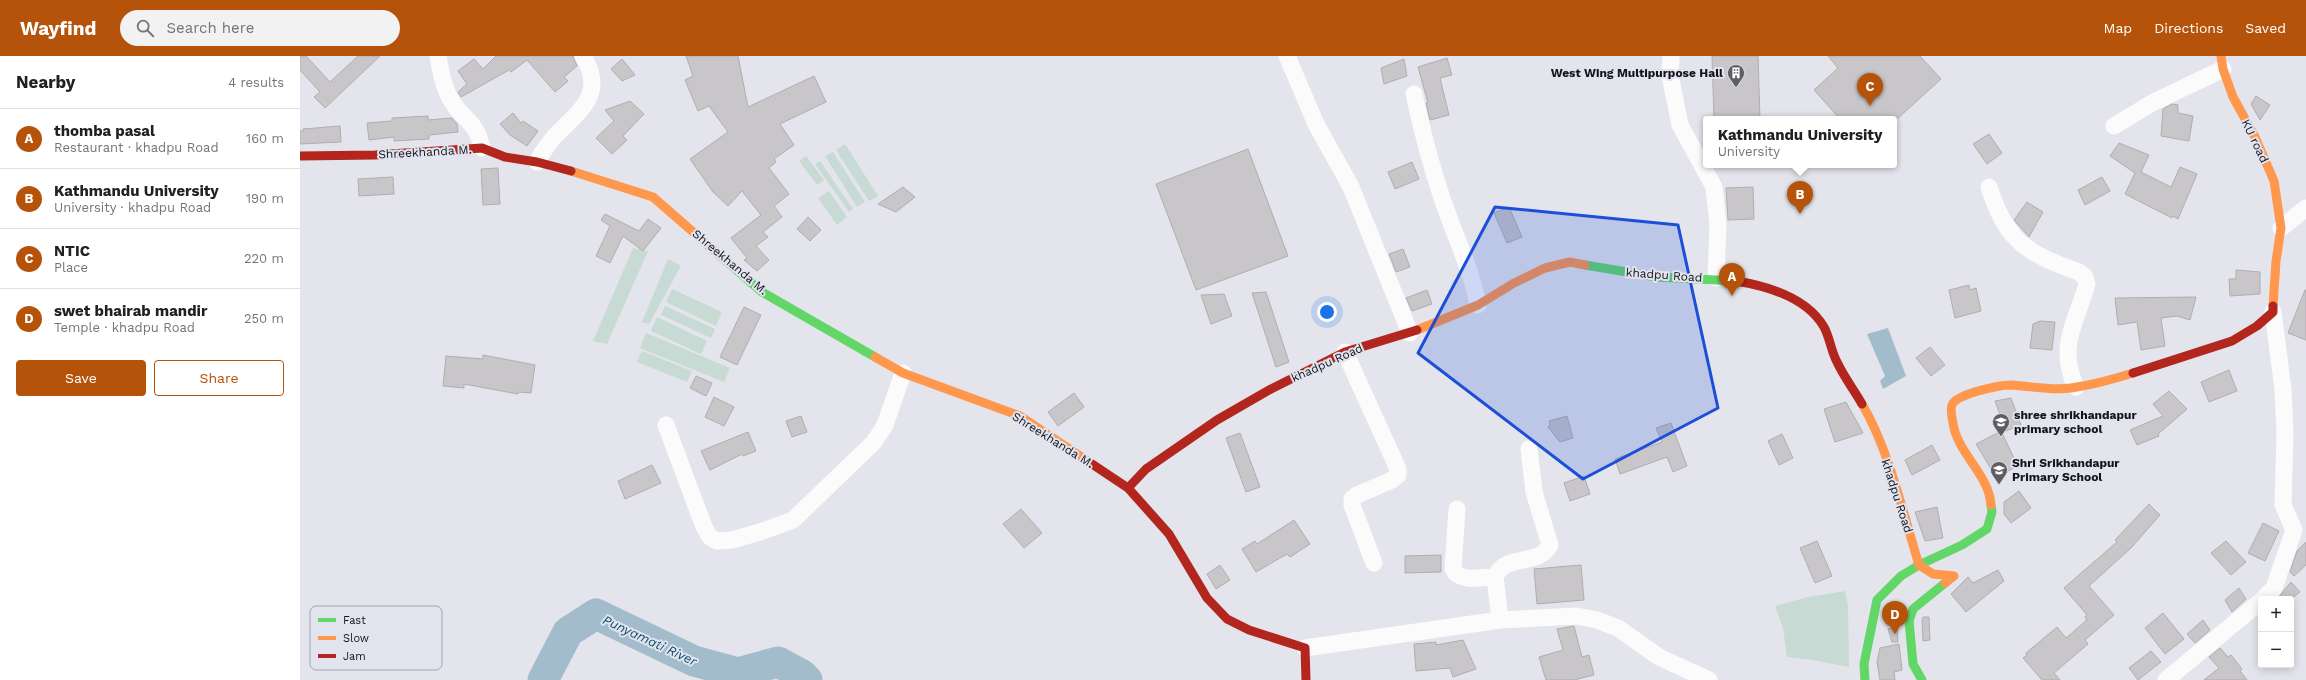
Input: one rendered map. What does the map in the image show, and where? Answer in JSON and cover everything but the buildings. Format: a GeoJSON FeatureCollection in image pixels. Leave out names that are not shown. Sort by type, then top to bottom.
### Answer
{"type":"FeatureCollection","features":[{"type":"Feature","properties":{"kind":"street"},"geometry":{"type":"LineString","coordinates":[[438,56],[449,97],[462,115],[474,125],[479,133],[482,148]]}},
{"type":"Feature","properties":{"kind":"street"},"geometry":{"type":"LineString","coordinates":[[537,162],[546,146],[580,113],[590,97],[589,66],[583,56]]}},
{"type":"Feature","properties":{"kind":"street"},"geometry":{"type":"LineString","coordinates":[[1287,56],[1316,124],[1351,187],[1410,333]]}},
{"type":"Feature","properties":{"kind":"street"},"geometry":{"type":"LineString","coordinates":[[1670,56],[1670,75],[1680,125],[1703,167]]}},
{"type":"Feature","properties":{"kind":"street"},"geometry":{"type":"LineString","coordinates":[[2114,126],[2222,63]]}},
{"type":"Feature","properties":{"kind":"street","name":"KU road"},"geometry":{"type":"LineString","coordinates":[[2222,63],[2232,97],[2255,137],[2274,181],[2281,228],[2276,260],[2273,312]]}},
{"type":"Feature","properties":{"kind":"street"},"geometry":{"type":"LineString","coordinates":[[1414,94],[1429,158],[1468,266],[1478,305]]}},
{"type":"Feature","properties":{"kind":"street","name":"Shreekhanda M."},"geometry":{"type":"LineString","coordinates":[[300,156],[375,155],[482,148],[506,157],[537,162],[653,197],[762,292],[903,373],[1020,416],[1128,488],[1169,534],[1207,598],[1226,619],[1249,630],[1305,648]]}},
{"type":"Feature","properties":{"kind":"street"},"geometry":{"type":"LineString","coordinates":[[1704,168],[1714,187],[1718,224],[1716,278]]}},
{"type":"Feature","properties":{"kind":"street"},"geometry":{"type":"LineString","coordinates":[[1989,187],[2000,218],[2018,242],[2031,251],[2079,272],[2085,277],[2086,284],[2072,325],[2067,347],[2067,360],[2076,387]]}},
{"type":"Feature","properties":{"kind":"street"},"geometry":{"type":"LineString","coordinates":[[2281,228],[2306,208]]}},
{"type":"Feature","properties":{"kind":"street","name":"khadpu Road"},"geometry":{"type":"LineString","coordinates":[[1128,488],[1146,469],[1218,420],[1271,388],[1345,352],[1410,333],[1478,305],[1514,283],[1545,268],[1570,262],[1613,271],[1657,277],[1716,278],[1753,284],[1786,296],[1817,317],[1831,343],[1836,361],[1874,426],[1919,564]]}},
{"type":"Feature","properties":{"kind":"street"},"geometry":{"type":"LineString","coordinates":[[1865,680],[1864,664],[1877,600],[1901,576],[1919,564],[1962,545],[1987,529],[1992,512],[1991,498],[1984,481],[1962,445],[1953,425],[1951,406],[1955,400],[1964,395],[2009,386],[2059,389],[2076,387],[2126,375],[2232,342],[2257,326],[2273,312]]}},
{"type":"Feature","properties":{"kind":"street"},"geometry":{"type":"LineString","coordinates":[[2266,596],[2274,588],[2300,534],[2283,505],[2285,433],[2284,389],[2273,312]]}},
{"type":"Feature","properties":{"kind":"street"},"geometry":{"type":"LineString","coordinates":[[1345,352],[1398,469],[1398,475],[1392,480],[1356,495],[1352,499],[1352,505],[1374,563]]}},
{"type":"Feature","properties":{"kind":"street"},"geometry":{"type":"LineString","coordinates":[[666,425],[704,527],[710,537],[717,541],[732,540],[793,520],[874,442],[885,425],[903,373]]}},
{"type":"Feature","properties":{"kind":"street"},"geometry":{"type":"LineString","coordinates":[[1500,620],[1495,577],[1498,571],[1504,564],[1542,556],[1550,545],[1534,492],[1529,449]]}},
{"type":"Feature","properties":{"kind":"street"},"geometry":{"type":"LineString","coordinates":[[1456,509],[1453,569],[1456,574],[1463,578],[1495,577]]}},
{"type":"Feature","properties":{"kind":"street"},"geometry":{"type":"LineString","coordinates":[[1919,564],[1933,574],[1954,576],[1913,609],[1909,621],[1913,664],[1922,680]]}},
{"type":"Feature","properties":{"kind":"street"},"geometry":{"type":"LineString","coordinates":[[2166,680],[2258,603]]}},
{"type":"Feature","properties":{"kind":"street"},"geometry":{"type":"LineString","coordinates":[[1306,680],[1305,648],[1500,620],[1577,616],[1597,620],[1618,628],[1659,657],[1708,680]]}},
{"type":"Feature","properties":{"kind":"highlighted area"},"geometry":{"type":"Polygon","coordinates":[[[1495,207],[1678,225],[1718,408],[1583,479],[1418,353],[1495,207]]]}},
{"type":"Feature","properties":{"kind":"shaded area"},"geometry":{"type":"Polygon","coordinates":[[[845,144],[878,196],[869,201],[836,150],[845,144]]]}},
{"type":"Feature","properties":{"kind":"shaded area"},"geometry":{"type":"Polygon","coordinates":[[[833,152],[865,202],[857,207],[825,156],[833,152]]]}},
{"type":"Feature","properties":{"kind":"shaded area"},"geometry":{"type":"Polygon","coordinates":[[[806,156],[824,180],[817,185],[799,161],[806,156]]]}},
{"type":"Feature","properties":{"kind":"shaded area"},"geometry":{"type":"Polygon","coordinates":[[[820,161],[853,209],[849,212],[815,164],[820,161]]]}},
{"type":"Feature","properties":{"kind":"shaded area"},"geometry":{"type":"Polygon","coordinates":[[[829,191],[847,217],[837,225],[818,198],[829,191]]]}},
{"type":"Feature","properties":{"kind":"shaded area"},"geometry":{"type":"Polygon","coordinates":[[[633,248],[648,251],[607,344],[593,341],[633,248]]]}},
{"type":"Feature","properties":{"kind":"shaded area"},"geometry":{"type":"Polygon","coordinates":[[[668,259],[681,266],[649,324],[642,322],[668,259]]]}},
{"type":"Feature","properties":{"kind":"shaded area"},"geometry":{"type":"Polygon","coordinates":[[[672,289],[722,312],[716,326],[666,302],[672,289]]]}},
{"type":"Feature","properties":{"kind":"shaded area"},"geometry":{"type":"Polygon","coordinates":[[[665,306],[715,329],[711,338],[661,315],[665,306]]]}},
{"type":"Feature","properties":{"kind":"shaded area"},"geometry":{"type":"Polygon","coordinates":[[[657,317],[707,341],[701,354],[651,331],[657,317]]]}},
{"type":"Feature","properties":{"kind":"shaded area"},"geometry":{"type":"Polygon","coordinates":[[[646,333],[730,368],[724,382],[640,348],[646,333]]]}},
{"type":"Feature","properties":{"kind":"shaded area"},"geometry":{"type":"Polygon","coordinates":[[[642,351],[692,371],[687,382],[637,362],[642,351]]]}},
{"type":"Feature","properties":{"kind":"shaded area"},"geometry":{"type":"Polygon","coordinates":[[[1845,591],[1848,605],[1849,667],[1787,657],[1783,628],[1775,606],[1808,597],[1845,591]]]}},
{"type":"Feature","properties":{"kind":"water"},"geometry":{"type":"Polygon","coordinates":[[[1888,328],[1906,376],[1883,389],[1880,381],[1885,376],[1867,334],[1888,328]]]}},
{"type":"Feature","properties":{"kind":"waterway","name":"Punyamati River"},"geometry":{"type":"LineString","coordinates":[[543,680],[568,632],[596,614],[694,661],[738,673],[778,662],[802,675],[807,680]]}},
{"type":"Feature","properties":{"kind":"traffic: fast"},"geometry":{"type":"LineString","coordinates":[[724,259],[762,292],[875,357]]}},
{"type":"Feature","properties":{"kind":"traffic: fast"},"geometry":{"type":"LineString","coordinates":[[1585,265],[1657,277],[1736,281]]}},
{"type":"Feature","properties":{"kind":"traffic: fast"},"geometry":{"type":"LineString","coordinates":[[1865,680],[1864,664],[1877,600],[1901,576],[1919,565],[1962,545],[1987,529],[1992,512],[1991,505]]}},
{"type":"Feature","properties":{"kind":"traffic: fast"},"geometry":{"type":"LineString","coordinates":[[1922,680],[1913,664],[1909,621],[1913,609],[1945,583]]}},
{"type":"Feature","properties":{"kind":"traffic: slow"},"geometry":{"type":"LineString","coordinates":[[2221,56],[2223,69],[2233,97],[2255,137],[2274,181],[2281,228],[2276,261],[2273,306]]}},
{"type":"Feature","properties":{"kind":"traffic: slow"},"geometry":{"type":"LineString","coordinates":[[571,171],[653,197],[724,259]]}},
{"type":"Feature","properties":{"kind":"traffic: slow"},"geometry":{"type":"LineString","coordinates":[[1417,330],[1478,305],[1514,283],[1545,268],[1570,262],[1585,265]]}},
{"type":"Feature","properties":{"kind":"traffic: slow"},"geometry":{"type":"LineString","coordinates":[[875,357],[903,373],[1020,416],[1092,464]]}},
{"type":"Feature","properties":{"kind":"traffic: slow"},"geometry":{"type":"LineString","coordinates":[[1991,505],[1985,483],[1960,444],[1956,434],[1951,411],[1951,407],[1955,401],[1969,394],[1997,387],[2011,385],[2048,389],[2064,389],[2095,384],[2133,373]]}},
{"type":"Feature","properties":{"kind":"traffic: slow"},"geometry":{"type":"LineString","coordinates":[[1862,404],[1880,440],[1888,461],[1919,565],[1933,574],[1954,576],[1945,583]]}},
{"type":"Feature","properties":{"kind":"traffic: jam"},"geometry":{"type":"LineString","coordinates":[[300,156],[375,155],[482,148],[505,157],[537,162],[571,171]]}},
{"type":"Feature","properties":{"kind":"traffic: jam"},"geometry":{"type":"LineString","coordinates":[[1736,281],[1760,286],[1785,295],[1797,301],[1817,317],[1826,331],[1833,353],[1840,368],[1862,404]]}},
{"type":"Feature","properties":{"kind":"traffic: jam"},"geometry":{"type":"LineString","coordinates":[[2133,373],[2232,341],[2257,326],[2273,312],[2273,306]]}},
{"type":"Feature","properties":{"kind":"traffic: jam"},"geometry":{"type":"LineString","coordinates":[[1128,488],[1146,469],[1217,420],[1271,389],[1345,352],[1417,330]]}},
{"type":"Feature","properties":{"kind":"traffic: jam"},"geometry":{"type":"LineString","coordinates":[[1092,464],[1128,488],[1169,534],[1207,598],[1227,619],[1249,630],[1305,648],[1306,680]]}},
{"type":"Feature","properties":{"kind":"place","name":"West Wing Multipurpose Hall"},"geometry":{"type":"Point","coordinates":[1736,88]}},
{"type":"Feature","properties":{"kind":"place","name":"NTIC"},"geometry":{"type":"Point","coordinates":[1870,106]}},
{"type":"Feature","properties":{"kind":"place","name":"Kathmandu University"},"geometry":{"type":"Point","coordinates":[1800,214]}},
{"type":"Feature","properties":{"kind":"place","name":"thomba pasal"},"geometry":{"type":"Point","coordinates":[1732,296]}},
{"type":"Feature","properties":{"kind":"place","name":"shree shrikhandapur primary school"},"geometry":{"type":"Point","coordinates":[2001,437]}},
{"type":"Feature","properties":{"kind":"place","name":"Shri Srikhandapur Primary School"},"geometry":{"type":"Point","coordinates":[1999,485]}},
{"type":"Feature","properties":{"kind":"place","name":"swet bhairab mandir"},"geometry":{"type":"Point","coordinates":[1895,634]}}]}
